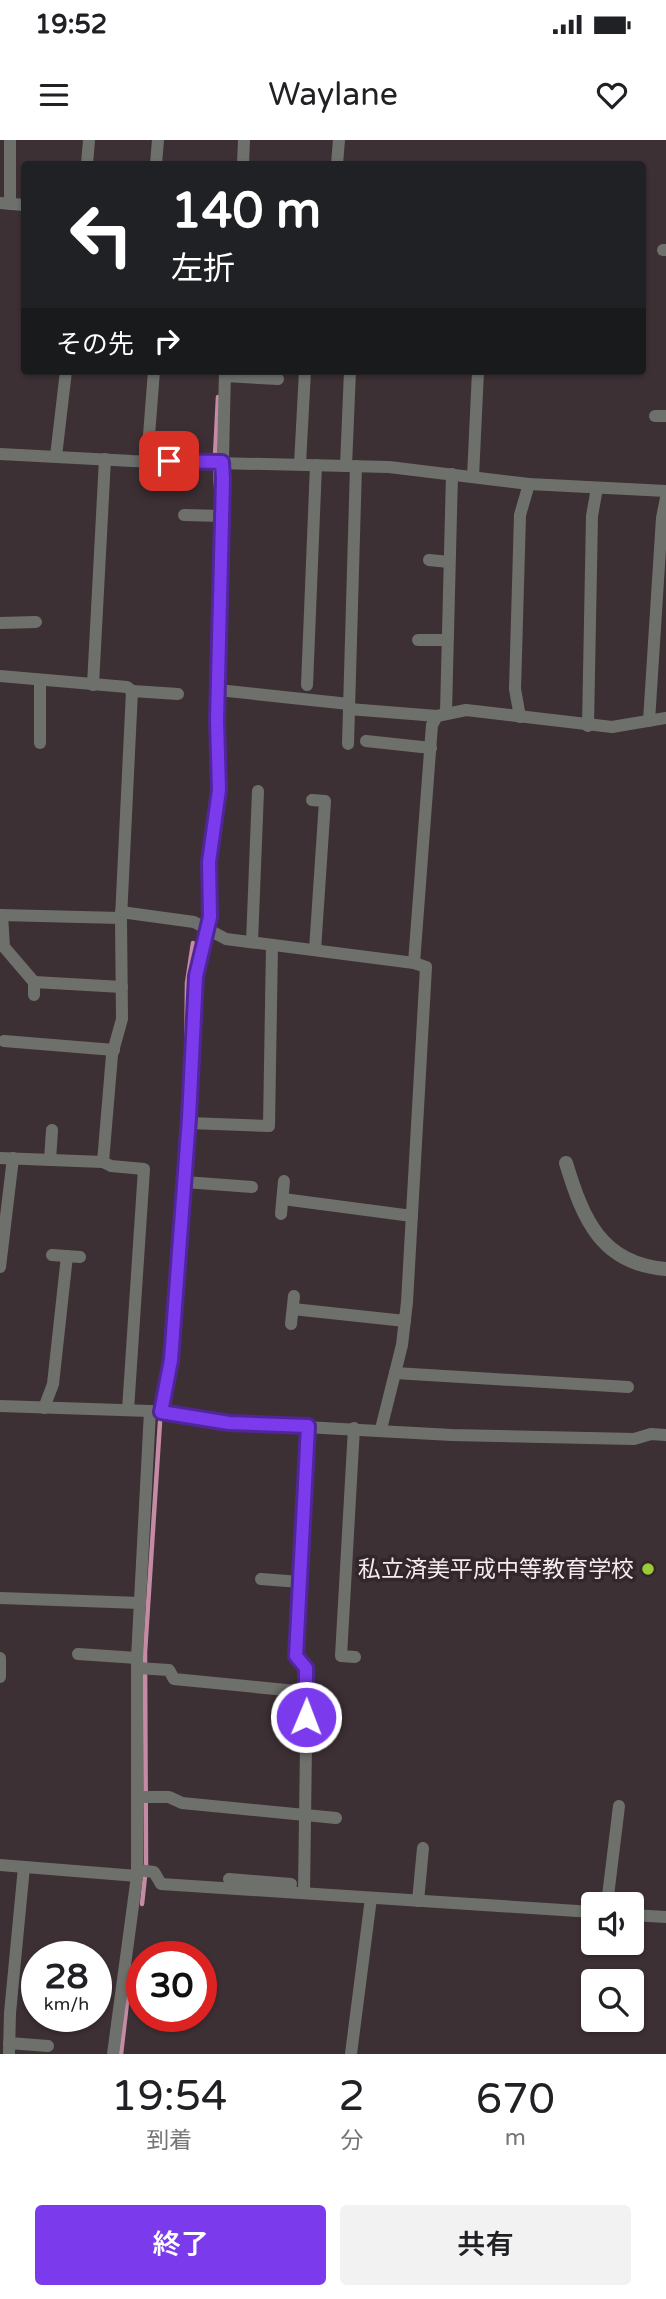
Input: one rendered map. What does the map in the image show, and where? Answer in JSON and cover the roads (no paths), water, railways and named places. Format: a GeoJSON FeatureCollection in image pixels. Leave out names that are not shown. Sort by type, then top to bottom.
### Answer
{"type":"FeatureCollection","features":[{"type":"Feature","properties":{"kind":"street"},"geometry":{"type":"LineString","coordinates":[[5,204],[10,140]]}},
{"type":"Feature","properties":{"kind":"street"},"geometry":{"type":"LineString","coordinates":[[87,161],[89,140]]}},
{"type":"Feature","properties":{"kind":"street"},"geometry":{"type":"LineString","coordinates":[[156,161],[158,140]]}},
{"type":"Feature","properties":{"kind":"street"},"geometry":{"type":"LineString","coordinates":[[243,161],[244,140]]}},
{"type":"Feature","properties":{"kind":"street"},"geometry":{"type":"LineString","coordinates":[[337,161],[339,140]]}},
{"type":"Feature","properties":{"kind":"street"},"geometry":{"type":"LineString","coordinates":[[56,456],[66,375]]}},
{"type":"Feature","properties":{"kind":"street"},"geometry":{"type":"LineString","coordinates":[[147,461],[155,375]]}},
{"type":"Feature","properties":{"kind":"street"},"geometry":{"type":"LineString","coordinates":[[113,2054],[138,1873],[143,1797],[140,1603],[156,1412],[171,1360],[189,1123],[196,976],[207,930],[210,849],[219,790],[218,690],[223,516],[218,462],[225,375]]}},
{"type":"Feature","properties":{"kind":"street"},"geometry":{"type":"LineString","coordinates":[[243,375],[278,379]]}},
{"type":"Feature","properties":{"kind":"street"},"geometry":{"type":"LineString","coordinates":[[299,464],[305,375]]}},
{"type":"Feature","properties":{"kind":"street"},"geometry":{"type":"LineString","coordinates":[[348,744],[350,375]]}},
{"type":"Feature","properties":{"kind":"street"},"geometry":{"type":"LineString","coordinates":[[473,477],[477,375]]}},
{"type":"Feature","properties":{"kind":"street"},"geometry":{"type":"LineString","coordinates":[[302,417],[316,418]]}},
{"type":"Feature","properties":{"kind":"street"},"geometry":{"type":"LineString","coordinates":[[0,454],[351,466],[452,474],[529,484],[666,491]]}},
{"type":"Feature","properties":{"kind":"street"},"geometry":{"type":"LineString","coordinates":[[93,685],[105,459]]}},
{"type":"Feature","properties":{"kind":"street"},"geometry":{"type":"LineString","coordinates":[[316,465],[308,678],[321,673]]}},
{"type":"Feature","properties":{"kind":"street"},"geometry":{"type":"LineString","coordinates":[[414,963],[431,747],[441,714],[452,474]]}},
{"type":"Feature","properties":{"kind":"street"},"geometry":{"type":"LineString","coordinates":[[520,717],[515,690],[520,515],[529,484]]}},
{"type":"Feature","properties":{"kind":"street"},"geometry":{"type":"LineString","coordinates":[[588,726],[592,516],[597,488]]}},
{"type":"Feature","properties":{"kind":"street"},"geometry":{"type":"LineString","coordinates":[[649,721],[648,640],[654,564],[666,498]]}},
{"type":"Feature","properties":{"kind":"street"},"geometry":{"type":"LineString","coordinates":[[184,515],[223,516]]}},
{"type":"Feature","properties":{"kind":"street"},"geometry":{"type":"LineString","coordinates":[[429,560],[449,562]]}},
{"type":"Feature","properties":{"kind":"street"},"geometry":{"type":"LineString","coordinates":[[311,578],[326,578]]}},
{"type":"Feature","properties":{"kind":"street"},"geometry":{"type":"LineString","coordinates":[[0,623],[36,622]]}},
{"type":"Feature","properties":{"kind":"street"},"geometry":{"type":"LineString","coordinates":[[418,639],[446,640]]}},
{"type":"Feature","properties":{"kind":"street"},"geometry":{"type":"LineString","coordinates":[[0,676],[178,694]]}},
{"type":"Feature","properties":{"kind":"street"},"geometry":{"type":"LineString","coordinates":[[40,680],[40,743]]}},
{"type":"Feature","properties":{"kind":"street"},"geometry":{"type":"LineString","coordinates":[[218,690],[441,714],[466,710],[588,726],[612,727],[666,718]]}},
{"type":"Feature","properties":{"kind":"street"},"geometry":{"type":"LineString","coordinates":[[103,1162],[114,1050],[122,1019],[121,915],[132,691]]}},
{"type":"Feature","properties":{"kind":"street"},"geometry":{"type":"LineString","coordinates":[[366,741],[431,747]]}},
{"type":"Feature","properties":{"kind":"street"},"geometry":{"type":"LineString","coordinates":[[252,942],[258,791]]}},
{"type":"Feature","properties":{"kind":"street"},"geometry":{"type":"LineString","coordinates":[[312,800],[325,801],[315,950]]}},
{"type":"Feature","properties":{"kind":"street"},"geometry":{"type":"LineString","coordinates":[[320,869],[335,870]]}},
{"type":"Feature","properties":{"kind":"street"},"geometry":{"type":"LineString","coordinates":[[122,987],[34,988],[4,947],[1,915],[121,915],[194,922],[226,939],[414,963],[426,967],[405,1321],[381,1429]]}},
{"type":"Feature","properties":{"kind":"street"},"geometry":{"type":"LineString","coordinates":[[189,1123],[269,1126],[272,945]]}},
{"type":"Feature","properties":{"kind":"street"},"geometry":{"type":"LineString","coordinates":[[20,1042],[21,1028]]}},
{"type":"Feature","properties":{"kind":"street"},"geometry":{"type":"LineString","coordinates":[[4,1041],[114,1050]]}},
{"type":"Feature","properties":{"kind":"street"},"geometry":{"type":"LineString","coordinates":[[50,1160],[52,1130]]}},
{"type":"Feature","properties":{"kind":"street"},"geometry":{"type":"LineString","coordinates":[[0,1267],[7,1158],[103,1162],[111,1166],[144,1169],[128,1410]]}},
{"type":"Feature","properties":{"kind":"street"},"geometry":{"type":"LineString","coordinates":[[566,1163],[586,1219],[598,1238],[637,1266],[666,1269]]}},
{"type":"Feature","properties":{"kind":"street"},"geometry":{"type":"LineString","coordinates":[[281,1214],[284,1181]]}},
{"type":"Feature","properties":{"kind":"street"},"geometry":{"type":"LineString","coordinates":[[185,1182],[252,1187]]}},
{"type":"Feature","properties":{"kind":"street"},"geometry":{"type":"LineString","coordinates":[[282,1199],[412,1216]]}},
{"type":"Feature","properties":{"kind":"street"},"geometry":{"type":"LineString","coordinates":[[44,1408],[52,1384],[74,1256],[52,1255]]}},
{"type":"Feature","properties":{"kind":"street"},"geometry":{"type":"LineString","coordinates":[[291,1324],[293,1303],[405,1321]]}},
{"type":"Feature","properties":{"kind":"street"},"geometry":{"type":"LineString","coordinates":[[57,1349],[71,1350]]}},
{"type":"Feature","properties":{"kind":"street"},"geometry":{"type":"LineString","coordinates":[[395,1373],[628,1387]]}},
{"type":"Feature","properties":{"kind":"street"},"geometry":{"type":"LineString","coordinates":[[469,1392],[470,1377]]}},
{"type":"Feature","properties":{"kind":"street"},"geometry":{"type":"LineString","coordinates":[[548,1398],[550,1382]]}},
{"type":"Feature","properties":{"kind":"street"},"geometry":{"type":"LineString","coordinates":[[608,1386],[608,1401]]}},
{"type":"Feature","properties":{"kind":"street"},"geometry":{"type":"LineString","coordinates":[[0,1406],[128,1410],[229,1423],[518,1437],[634,1439],[651,1434],[666,1434]]}},
{"type":"Feature","properties":{"kind":"street"},"geometry":{"type":"LineString","coordinates":[[304,1889],[306,1668],[296,1656],[308,1426]]}},
{"type":"Feature","properties":{"kind":"street"},"geometry":{"type":"LineString","coordinates":[[354,1428],[341,1656],[355,1657]]}},
{"type":"Feature","properties":{"kind":"street"},"geometry":{"type":"LineString","coordinates":[[261,1578],[300,1582]]}},
{"type":"Feature","properties":{"kind":"street"},"geometry":{"type":"LineString","coordinates":[[0,1598],[140,1603]]}},
{"type":"Feature","properties":{"kind":"street"},"geometry":{"type":"LineString","coordinates":[[47,1614],[48,1600]]}},
{"type":"Feature","properties":{"kind":"street"},"geometry":{"type":"LineString","coordinates":[[78,1654],[169,1670],[174,1679],[306,1692]]}},
{"type":"Feature","properties":{"kind":"street"},"geometry":{"type":"LineString","coordinates":[[0,1658],[0,1676]]}},
{"type":"Feature","properties":{"kind":"street"},"geometry":{"type":"LineString","coordinates":[[143,1797],[336,1818]]}},
{"type":"Feature","properties":{"kind":"street"},"geometry":{"type":"LineString","coordinates":[[608,1892],[619,1806]]}},
{"type":"Feature","properties":{"kind":"street"},"geometry":{"type":"LineString","coordinates":[[418,1901],[423,1848]]}},
{"type":"Feature","properties":{"kind":"street"},"geometry":{"type":"LineString","coordinates":[[0,1865],[154,1872],[161,1884],[304,1889]]}},
{"type":"Feature","properties":{"kind":"street"},"geometry":{"type":"LineString","coordinates":[[24,1867],[9,2048],[48,2046]]}},
{"type":"Feature","properties":{"kind":"street"},"geometry":{"type":"LineString","coordinates":[[229,1879],[371,1898],[581,1911]]}},
{"type":"Feature","properties":{"kind":"street"},"geometry":{"type":"LineString","coordinates":[[351,2054],[371,1898]]}},
{"type":"Feature","properties":{"kind":"street"},"geometry":{"type":"LineString","coordinates":[[644,1916],[666,1917]]}},
{"type":"Feature","properties":{"kind":"waterway"},"geometry":{"type":"LineString","coordinates":[[216,486],[218,397]]}},
{"type":"Feature","properties":{"kind":"waterway"},"geometry":{"type":"LineString","coordinates":[[186,1078],[187,983],[193,943]]}},
{"type":"Feature","properties":{"kind":"waterway"},"geometry":{"type":"LineString","coordinates":[[146,1865],[145,1652],[160,1422]]}},
{"type":"Feature","properties":{"kind":"waterway"},"geometry":{"type":"LineString","coordinates":[[142,1904],[145,1876]]}},
{"type":"Feature","properties":{"kind":"waterway"},"geometry":{"type":"LineString","coordinates":[[121,2054],[126,2011]]}},
{"type":"Feature","properties":{"kind":"place","name":"私立済美平成中等教育学校"},"geometry":{"type":"Point","coordinates":[648,1569]}}]}
